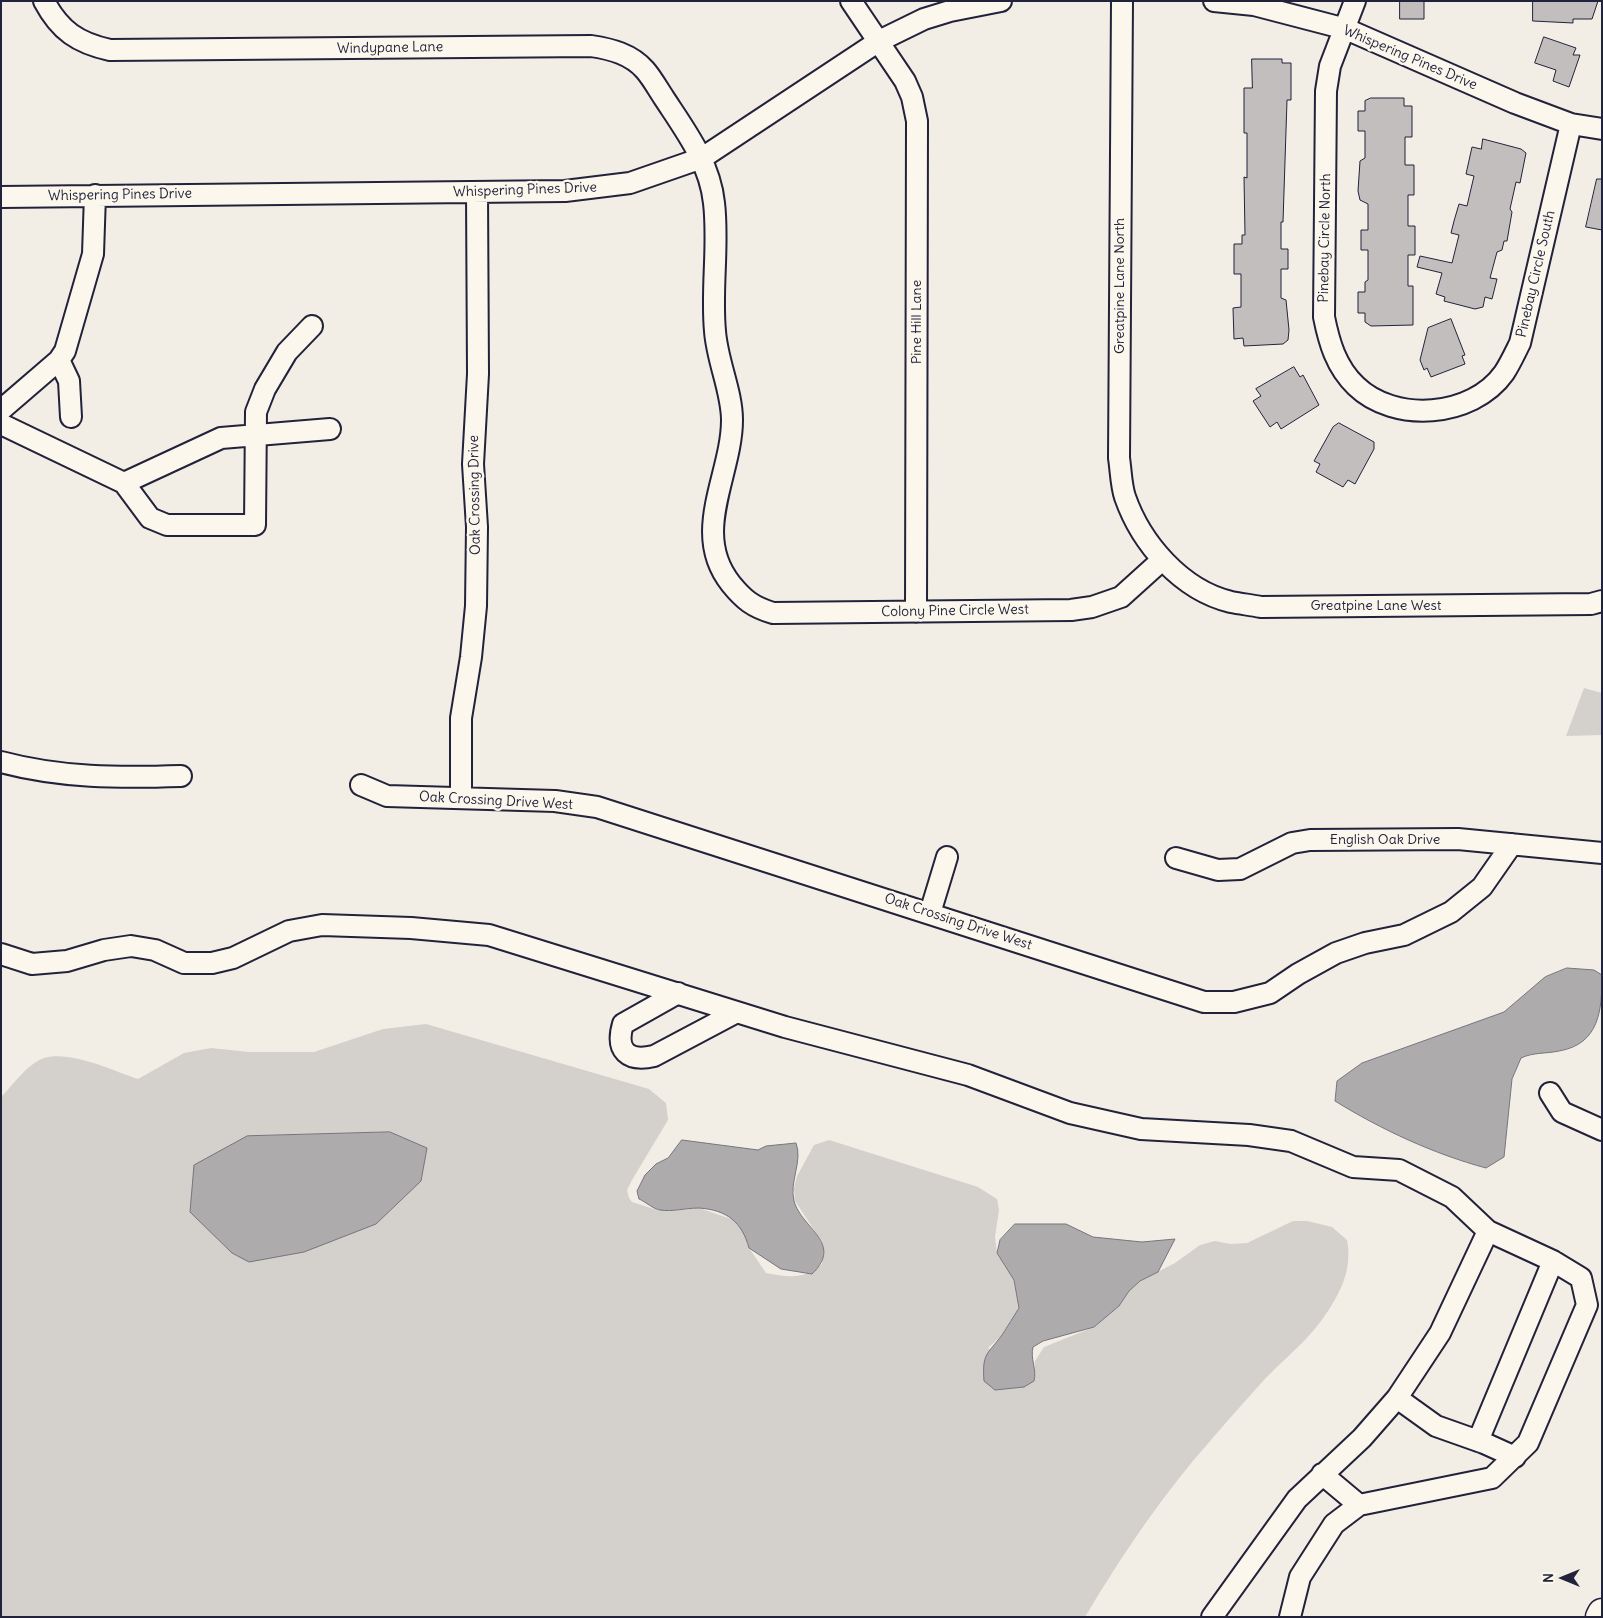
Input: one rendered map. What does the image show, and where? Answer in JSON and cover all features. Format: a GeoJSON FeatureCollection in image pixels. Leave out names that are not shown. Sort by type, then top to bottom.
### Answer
{"type":"FeatureCollection","features":[{"type":"Feature","properties":{"kind":"highway"},"geometry":{"type":"LineString","coordinates":[[1600,1617],[1602,1613]]}},
{"type":"Feature","properties":{"kind":"street","name":"Windypane Lane"},"geometry":{"type":"LineString","coordinates":[[44,1],[65,31],[86,44],[110,50],[591,46],[610,49],[629,57],[645,70],[702,158],[714,202],[716,344],[730,397],[732,419],[730,443],[714,509],[712,532],[716,553],[724,575],[738,593]]}},
{"type":"Feature","properties":{"kind":"street","name":"Pine Hill Lane"},"geometry":{"type":"LineString","coordinates":[[851,1],[905,81],[912,97],[917,121],[916,612]]}},
{"type":"Feature","properties":{"kind":"street","name":"Whispering Pines Drive"},"geometry":{"type":"LineString","coordinates":[[1,196],[565,191],[630,183],[702,158],[879,41],[924,19],[950,11],[1001,1]]}},
{"type":"Feature","properties":{"kind":"street","name":"Greatpine Lane North"},"geometry":{"type":"LineString","coordinates":[[1122,1],[1119,458],[1124,495],[1140,531],[1162,560]]}},
{"type":"Feature","properties":{"kind":"street","name":"Whispering Pines Drive"},"geometry":{"type":"LineString","coordinates":[[1214,1],[1254,5],[1346,29],[1515,103],[1571,124],[1602,129]]}},
{"type":"Feature","properties":{"kind":"street","name":"Pinebay Circle North"},"geometry":{"type":"LineString","coordinates":[[1355,1],[1346,29],[1330,66],[1326,90],[1324,317],[1330,343],[1340,365],[1356,386],[1380,402],[1406,409]]}},
{"type":"Feature","properties":{"kind":"street","name":"Pinebay Circle South"},"geometry":{"type":"LineString","coordinates":[[1406,409],[1434,410],[1457,406],[1481,394],[1503,374],[1520,343],[1571,124]]}},
{"type":"Feature","properties":{"kind":"street","name":"Oak Crossing Drive"},"geometry":{"type":"LineString","coordinates":[[461,798],[461,718],[471,657],[476,606],[477,527],[473,464],[478,374],[476,192]]}},
{"type":"Feature","properties":{"kind":"street"},"geometry":{"type":"LineString","coordinates":[[1,410],[59,360],[66,351],[93,254],[95,195]]}},
{"type":"Feature","properties":{"kind":"street"},"geometry":{"type":"LineString","coordinates":[[1,424],[124,483],[150,518],[167,525],[255,525],[256,412],[265,389],[287,352],[312,326]]}},
{"type":"Feature","properties":{"kind":"street"},"geometry":{"type":"LineString","coordinates":[[59,360],[69,381],[71,417]]}},
{"type":"Feature","properties":{"kind":"street"},"geometry":{"type":"LineString","coordinates":[[124,483],[222,438],[330,429]]}},
{"type":"Feature","properties":{"kind":"street","name":"Greatpine Lane West"},"geometry":{"type":"LineString","coordinates":[[1162,560],[1199,589],[1229,602],[1261,607],[1591,604],[1602,601]]}},
{"type":"Feature","properties":{"kind":"street","name":"Colony Pine Circle West"},"geometry":{"type":"LineString","coordinates":[[738,593],[754,607],[773,613],[1071,610],[1092,607],[1121,598],[1162,560]]}},
{"type":"Feature","properties":{"kind":"street"},"geometry":{"type":"LineString","coordinates":[[1,762],[64,776],[122,778],[181,776]]}},
{"type":"Feature","properties":{"kind":"street","name":"Oak Crossing Drive West"},"geometry":{"type":"LineString","coordinates":[[361,785],[387,796],[556,801],[597,807],[1204,1002],[1234,1002],[1270,993],[1298,974],[1336,953],[1365,943],[1404,935],[1451,912],[1482,887],[1512,844]]}},
{"type":"Feature","properties":{"kind":"street","name":"English Oak Drive"},"geometry":{"type":"LineString","coordinates":[[1176,858],[1218,870],[1240,869],[1292,843],[1310,840],[1458,839],[1602,852]]}},
{"type":"Feature","properties":{"kind":"street"},"geometry":{"type":"LineString","coordinates":[[930,913],[947,857]]}},
{"type":"Feature","properties":{"kind":"street"},"geometry":{"type":"LineString","coordinates":[[1,954],[32,964],[66,961],[104,950],[132,946],[155,950],[184,962],[212,963],[233,958],[289,931],[322,925],[411,928],[489,935],[785,1027],[968,1075],[1070,1113],[1141,1129],[1249,1135],[1291,1141],[1353,1167],[1400,1170],[1452,1197],[1488,1232],[1553,1261],[1581,1278],[1587,1304],[1528,1443],[1515,1458],[1492,1478],[1359,1505],[1334,1524],[1300,1577],[1290,1617]]}},
{"type":"Feature","properties":{"kind":"street"},"geometry":{"type":"LineString","coordinates":[[678,993],[623,1024],[621,1041],[622,1047],[628,1055],[639,1059],[654,1056],[738,1012]]}},
{"type":"Feature","properties":{"kind":"street"},"geometry":{"type":"LineString","coordinates":[[1550,1093],[1562,1112],[1602,1130]]}},
{"type":"Feature","properties":{"kind":"street"},"geometry":{"type":"LineString","coordinates":[[1212,1617],[1297,1499],[1362,1438],[1397,1398],[1440,1333],[1488,1232]]}},
{"type":"Feature","properties":{"kind":"street"},"geometry":{"type":"LineString","coordinates":[[1478,1441],[1553,1261]]}},
{"type":"Feature","properties":{"kind":"street"},"geometry":{"type":"LineString","coordinates":[[1397,1398],[1436,1426],[1478,1441],[1515,1458]]}},
{"type":"Feature","properties":{"kind":"street"},"geometry":{"type":"LineString","coordinates":[[1322,1474],[1359,1505]]}},
{"type":"Feature","properties":{"kind":"shaded area"},"geometry":{"type":"Polygon","coordinates":[[[1584,688],[1602,693],[1602,735],[1566,736],[1584,688]]]}},
{"type":"Feature","properties":{"kind":"shaded area"},"geometry":{"type":"Polygon","coordinates":[[[1567,968],[1594,970],[1602,975],[1601,1000],[1596,1023],[1591,1033],[1573,1047],[1521,1058],[1512,1079],[1504,1157],[1486,1168],[1447,1156],[1409,1140],[1371,1122],[1335,1101],[1337,1081],[1362,1063],[1504,1012],[1545,977],[1567,968]]]}},
{"type":"Feature","properties":{"kind":"shaded area"},"geometry":{"type":"Polygon","coordinates":[[[426,1024],[649,1089],[666,1103],[668,1120],[627,1190],[629,1198],[632,1202],[657,1210],[672,1211],[699,1208],[737,1221],[744,1231],[749,1248],[766,1273],[782,1276],[803,1275],[822,1264],[822,1242],[795,1201],[794,1188],[797,1176],[814,1145],[829,1140],[978,1187],[997,1199],[999,1210],[995,1237],[997,1253],[1014,1280],[1019,1308],[1000,1337],[988,1348],[1034,1381],[1035,1361],[1044,1347],[1094,1327],[1119,1306],[1129,1291],[1140,1281],[1175,1263],[1200,1245],[1215,1241],[1230,1244],[1247,1243],[1293,1221],[1307,1221],[1332,1227],[1347,1240],[1348,1259],[1345,1277],[1333,1302],[1314,1330],[1264,1380],[1217,1432],[1176,1482],[1128,1548],[1085,1617],[1,1617],[1,1097],[32,1065],[44,1058],[55,1056],[79,1059],[138,1079],[184,1053],[211,1048],[249,1052],[314,1052],[383,1029],[426,1024]]]}},
{"type":"Feature","properties":{"kind":"shaded area"},"geometry":{"type":"Polygon","coordinates":[[[390,1132],[427,1148],[421,1181],[376,1224],[304,1252],[249,1262],[232,1253],[190,1212],[194,1165],[247,1136],[390,1132]]]}},
{"type":"Feature","properties":{"kind":"shaded area"},"geometry":{"type":"Polygon","coordinates":[[[682,1140],[758,1150],[766,1146],[796,1143],[798,1157],[793,1186],[794,1201],[798,1211],[818,1236],[824,1253],[821,1263],[812,1274],[781,1269],[749,1248],[737,1224],[718,1211],[699,1208],[670,1211],[660,1210],[639,1199],[637,1191],[645,1175],[656,1164],[668,1158],[682,1140]]]}},
{"type":"Feature","properties":{"kind":"shaded area"},"geometry":{"type":"Polygon","coordinates":[[[1015,1224],[1066,1224],[1093,1237],[1142,1242],[1175,1239],[1158,1272],[1140,1281],[1129,1291],[1119,1306],[1094,1327],[1043,1341],[1033,1347],[1034,1381],[1024,1387],[995,1390],[984,1381],[985,1359],[1019,1308],[1014,1280],[997,1253],[1000,1240],[1015,1224]]]}},
{"type":"Feature","properties":{"kind":"building"},"geometry":{"type":"Polygon","coordinates":[[[1400,1],[1424,1],[1424,19],[1400,19],[1400,1]]]}},
{"type":"Feature","properties":{"kind":"building"},"geometry":{"type":"Polygon","coordinates":[[[1533,1],[1598,1],[1592,19],[1573,19],[1573,23],[1533,21],[1533,1]]]}},
{"type":"Feature","properties":{"kind":"building"},"geometry":{"type":"Polygon","coordinates":[[[1544,37],[1576,48],[1573,55],[1580,55],[1569,87],[1553,81],[1556,70],[1535,63],[1544,37]]]}},
{"type":"Feature","properties":{"kind":"building"},"geometry":{"type":"Polygon","coordinates":[[[1252,59],[1282,59],[1282,63],[1291,63],[1291,100],[1287,100],[1283,222],[1281,222],[1281,249],[1288,249],[1288,269],[1281,269],[1281,298],[1286,300],[1289,330],[1288,340],[1283,344],[1244,346],[1243,338],[1234,339],[1233,308],[1241,307],[1241,274],[1234,274],[1234,244],[1242,244],[1242,235],[1245,235],[1244,177],[1247,178],[1247,133],[1244,133],[1244,88],[1252,88],[1252,59]]]}},
{"type":"Feature","properties":{"kind":"building"},"geometry":{"type":"Polygon","coordinates":[[[1371,98],[1404,98],[1404,106],[1412,106],[1412,137],[1405,137],[1405,165],[1414,165],[1414,195],[1408,195],[1408,226],[1415,226],[1415,255],[1408,255],[1408,286],[1413,286],[1413,325],[1371,326],[1365,322],[1365,313],[1358,313],[1358,292],[1365,292],[1365,282],[1368,280],[1368,250],[1361,250],[1361,230],[1368,230],[1368,204],[1360,200],[1358,191],[1360,161],[1365,158],[1365,131],[1358,131],[1358,111],[1365,111],[1365,101],[1371,98]]]}},
{"type":"Feature","properties":{"kind":"building"},"geometry":{"type":"Polygon","coordinates":[[[1483,139],[1521,149],[1526,153],[1520,183],[1516,182],[1510,209],[1512,212],[1507,241],[1504,241],[1502,250],[1497,252],[1490,278],[1497,279],[1492,299],[1485,297],[1483,307],[1475,309],[1444,301],[1445,297],[1436,294],[1442,273],[1417,267],[1420,256],[1452,263],[1459,235],[1451,233],[1454,221],[1459,204],[1467,206],[1474,176],[1466,174],[1472,147],[1481,149],[1483,139]]]}},
{"type":"Feature","properties":{"kind":"building"},"geometry":{"type":"Polygon","coordinates":[[[1597,179],[1602,179],[1602,230],[1586,227],[1597,179]]]}},
{"type":"Feature","properties":{"kind":"building"},"geometry":{"type":"Polygon","coordinates":[[[1451,319],[1465,355],[1462,356],[1465,364],[1431,377],[1427,368],[1424,370],[1420,360],[1428,328],[1451,319]]]}},
{"type":"Feature","properties":{"kind":"building"},"geometry":{"type":"Polygon","coordinates":[[[1294,367],[1300,377],[1303,375],[1319,405],[1281,429],[1277,422],[1270,427],[1253,401],[1261,396],[1256,389],[1294,367]]]}},
{"type":"Feature","properties":{"kind":"building"},"geometry":{"type":"Polygon","coordinates":[[[1339,423],[1374,442],[1374,449],[1355,484],[1348,480],[1343,487],[1316,472],[1320,464],[1314,461],[1333,427],[1339,423]]]}}]}
